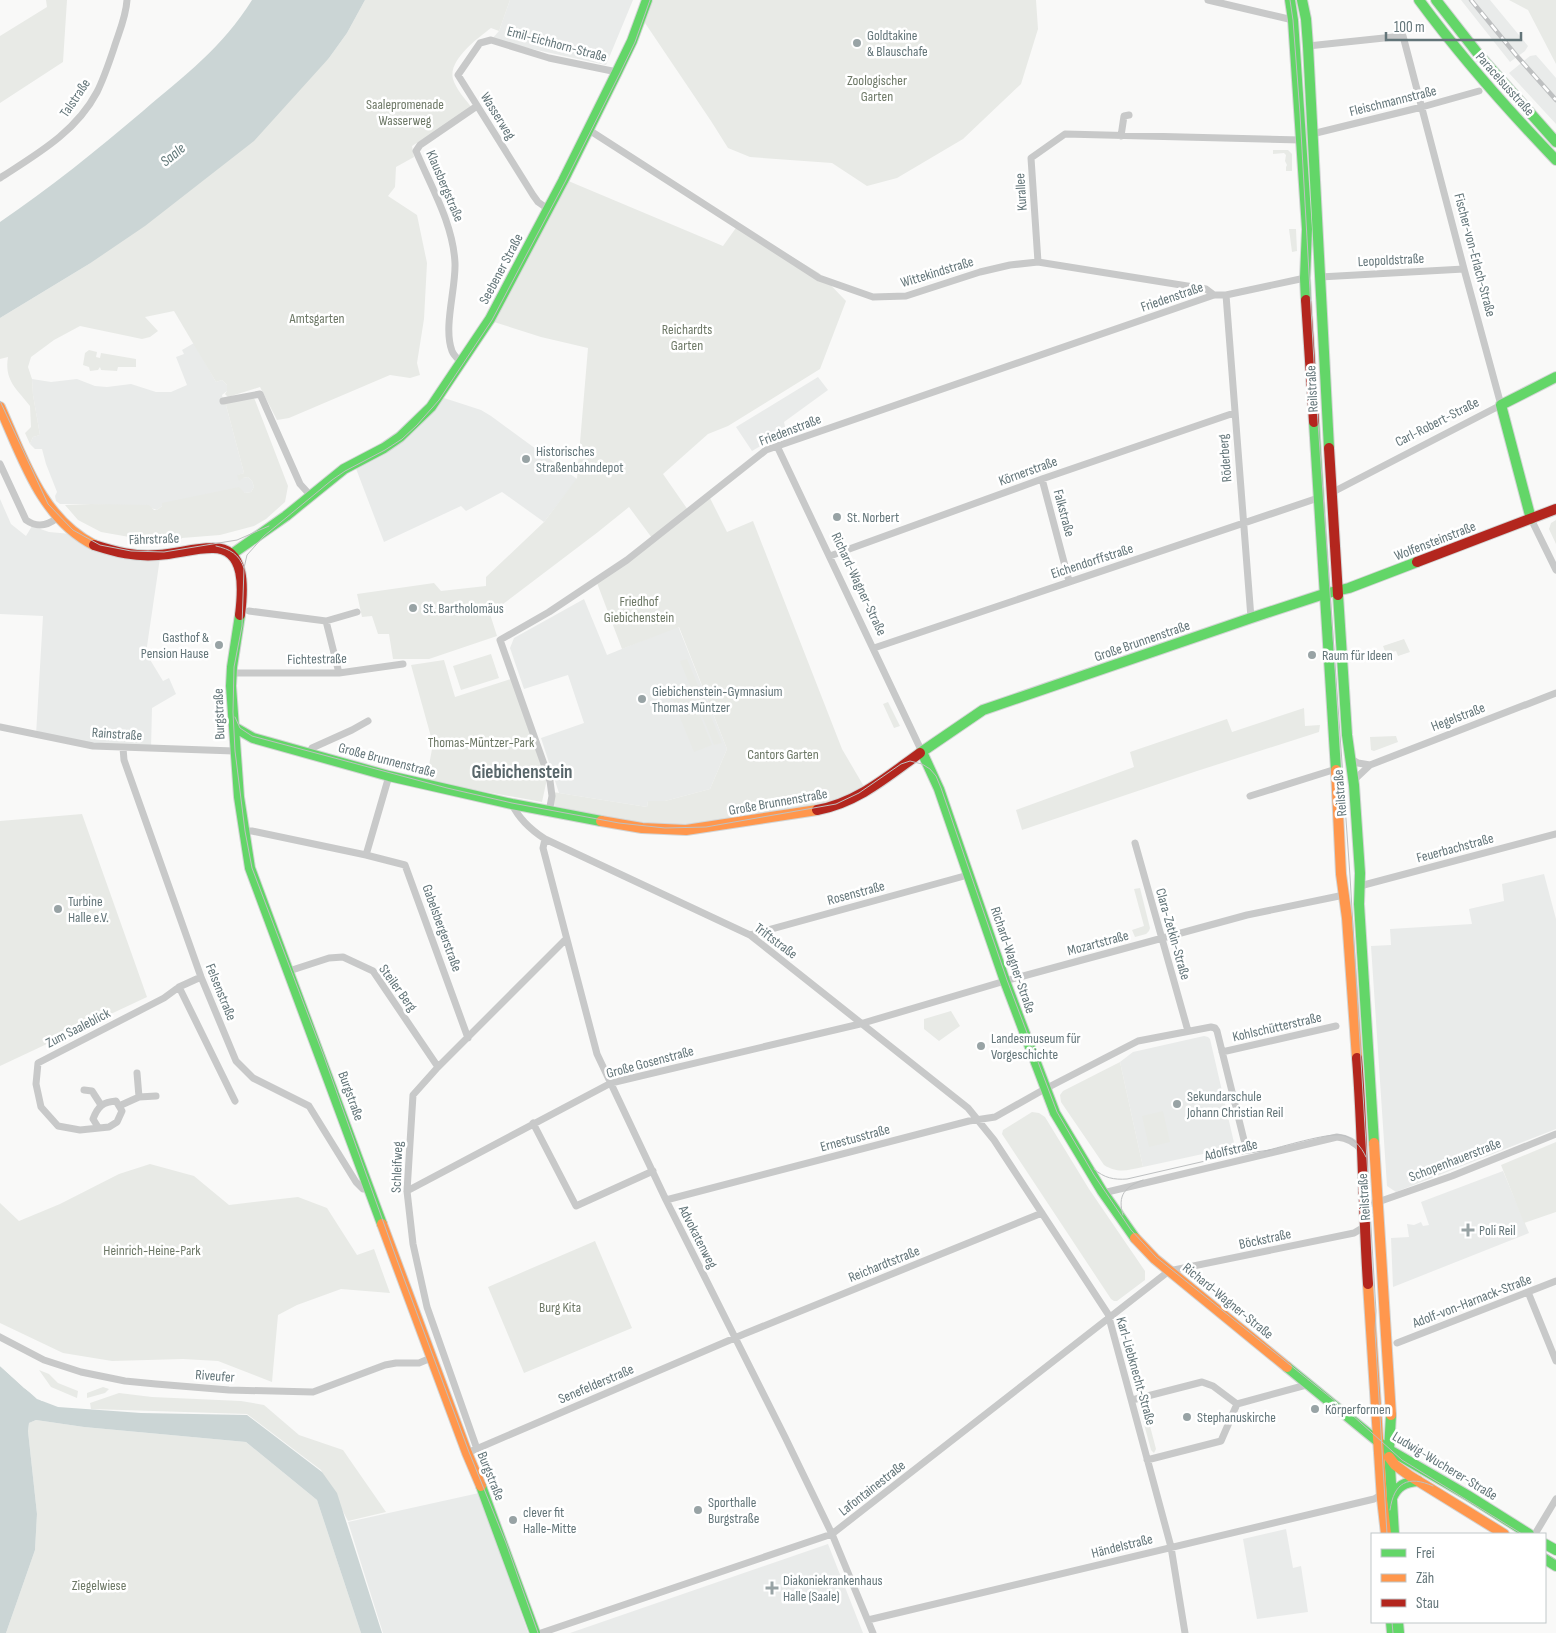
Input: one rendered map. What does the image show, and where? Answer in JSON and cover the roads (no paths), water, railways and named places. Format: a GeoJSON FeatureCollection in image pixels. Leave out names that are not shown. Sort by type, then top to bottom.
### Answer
{"type":"FeatureCollection","features":[{"type":"Feature","properties":{"kind":"street","name":"Talstraße"},"geometry":{"type":"LineString","coordinates":[[0,178],[59,137],[74,124],[86,109],[97,91],[111,56],[126,10],[127,0]]}},
{"type":"Feature","properties":{"kind":"street","name":"Seebener Straße"},"geometry":{"type":"LineString","coordinates":[[232,554],[286,516],[344,469],[384,448],[406,432],[431,407],[490,319],[589,130],[632,41],[647,0]]}},
{"type":"Feature","properties":{"kind":"street"},"geometry":{"type":"LineString","coordinates":[[1208,0],[1293,20]]}},
{"type":"Feature","properties":{"kind":"street","name":"Reilstraße"},"geometry":{"type":"LineString","coordinates":[[1290,0],[1293,20],[1307,229],[1305,278],[1341,874],[1362,1122],[1362,1205],[1381,1495],[1386,1533]]}},
{"type":"Feature","properties":{"kind":"street","name":"Reilstraße"},"geometry":{"type":"LineString","coordinates":[[1302,0],[1306,19],[1308,46],[1347,735],[1353,781],[1360,886],[1359,904],[1390,1419],[1389,1454],[1394,1533]]}},
{"type":"Feature","properties":{"kind":"street","name":"Paracelsusstraße"},"geometry":{"type":"LineString","coordinates":[[1419,0],[1480,86],[1491,92],[1556,160]]}},
{"type":"Feature","properties":{"kind":"street","name":"Paracelsusstraße"},"geometry":{"type":"LineString","coordinates":[[1436,0],[1455,27],[1502,84],[1556,142]]}},
{"type":"Feature","properties":{"kind":"street","name":"Fischer-von-Erlach-Straße"},"geometry":{"type":"LineString","coordinates":[[1308,46],[1403,36],[1531,519],[1556,570]]}},
{"type":"Feature","properties":{"kind":"street","name":"Emil-Eichhorn-Straße"},"geometry":{"type":"LineString","coordinates":[[491,40],[549,58],[617,72]]}},
{"type":"Feature","properties":{"kind":"street","name":"Wasserweg"},"geometry":{"type":"LineString","coordinates":[[491,40],[480,43],[458,75],[538,202],[548,209]]}},
{"type":"Feature","properties":{"kind":"street","name":"Fleischmannstraße"},"geometry":{"type":"LineString","coordinates":[[1312,134],[1422,107],[1480,86]]}},
{"type":"Feature","properties":{"kind":"street","name":"Klausbergstraße"},"geometry":{"type":"LineString","coordinates":[[462,363],[453,354],[451,347],[450,319],[455,264],[452,234],[416,151],[420,145],[477,106]]}},
{"type":"Feature","properties":{"kind":"street"},"geometry":{"type":"LineString","coordinates":[[1121,136],[1124,116],[1129,115]]}},
{"type":"Feature","properties":{"kind":"street","name":"Wittekindstraße"},"geometry":{"type":"LineString","coordinates":[[589,130],[819,278],[873,297],[906,296],[980,272],[1010,265],[1038,262],[1206,289],[1214,295]]}},
{"type":"Feature","properties":{"kind":"street","name":"Kurallee"},"geometry":{"type":"LineString","coordinates":[[1038,262],[1031,158],[1065,134],[1301,140]]}},
{"type":"Feature","properties":{"kind":"street"},"geometry":{"type":"LineString","coordinates":[[1301,140],[1312,134]]}},
{"type":"Feature","properties":{"kind":"street","name":"Leopoldstraße"},"geometry":{"type":"LineString","coordinates":[[1320,277],[1464,268]]}},
{"type":"Feature","properties":{"kind":"street","name":"Friedenstraße"},"geometry":{"type":"LineString","coordinates":[[549,812],[552,796],[550,781],[500,640],[549,612],[628,560],[766,450],[1214,295],[1226,296],[1305,278]]}},
{"type":"Feature","properties":{"kind":"street","name":"Röderberg"},"geometry":{"type":"LineString","coordinates":[[1226,296],[1251,618]]}},
{"type":"Feature","properties":{"kind":"street","name":"Carl-Robert-Straße"},"geometry":{"type":"LineString","coordinates":[[1332,493],[1556,377]]}},
{"type":"Feature","properties":{"kind":"street"},"geometry":{"type":"LineString","coordinates":[[224,401],[260,394],[300,484],[311,496]]}},
{"type":"Feature","properties":{"kind":"street","name":"Fährstraße"},"geometry":{"type":"LineString","coordinates":[[0,407],[39,492],[57,518],[72,532],[88,542],[131,555],[152,555],[212,548],[221,548],[232,554]]}},
{"type":"Feature","properties":{"kind":"street","name":"Körnerstraße"},"geometry":{"type":"LineString","coordinates":[[830,556],[1042,479],[1234,413]]}},
{"type":"Feature","properties":{"kind":"street","name":"Richard-Wagner-Straße"},"geometry":{"type":"LineString","coordinates":[[777,446],[933,773],[1005,981],[1045,1089],[1055,1113],[1103,1193],[1134,1238],[1155,1259],[1310,1384],[1378,1442]]}},
{"type":"Feature","properties":{"kind":"street"},"geometry":{"type":"LineString","coordinates":[[0,464],[26,520],[31,524],[44,526],[57,518]]}},
{"type":"Feature","properties":{"kind":"street","name":"Falkstraße"},"geometry":{"type":"LineString","coordinates":[[1042,479],[1069,582]]}},
{"type":"Feature","properties":{"kind":"street","name":"Eichendorffstraße"},"geometry":{"type":"LineString","coordinates":[[874,648],[1318,498]]}},
{"type":"Feature","properties":{"kind":"street","name":"Wolfensteinstraße"},"geometry":{"type":"LineString","coordinates":[[1324,594],[1349,588],[1556,509]]}},
{"type":"Feature","properties":{"kind":"street","name":"Burgstraße"},"geometry":{"type":"LineString","coordinates":[[232,554],[238,562],[240,569],[241,590],[239,626],[232,672],[234,751],[243,832],[250,868],[290,971],[431,1358],[472,1451],[484,1492],[536,1633]]}},
{"type":"Feature","properties":{"kind":"street","name":"Große Brunnenstraße"},"geometry":{"type":"LineString","coordinates":[[234,727],[253,738],[389,776],[549,812],[642,828],[686,830],[706,828],[837,806],[860,795],[983,710],[1324,594]]}},
{"type":"Feature","properties":{"kind":"street"},"geometry":{"type":"LineString","coordinates":[[249,611],[326,621],[357,612]]}},
{"type":"Feature","properties":{"kind":"street"},"geometry":{"type":"LineString","coordinates":[[326,621],[339,673]]}},
{"type":"Feature","properties":{"kind":"street","name":"Fichtestraße"},"geometry":{"type":"LineString","coordinates":[[232,672],[339,673],[403,664]]}},
{"type":"Feature","properties":{"kind":"street","name":"Hegelstraße"},"geometry":{"type":"LineString","coordinates":[[1353,781],[1370,765],[1556,693]]}},
{"type":"Feature","properties":{"kind":"street"},"geometry":{"type":"LineString","coordinates":[[309,753],[312,748],[368,721]]}},
{"type":"Feature","properties":{"kind":"street","name":"Rainstraße"},"geometry":{"type":"LineString","coordinates":[[0,727],[93,746],[234,751]]}},
{"type":"Feature","properties":{"kind":"street","name":"Felsenstraße"},"geometry":{"type":"LineString","coordinates":[[124,748],[124,760],[201,977],[236,1061],[253,1078],[308,1106],[356,1182],[363,1190],[370,1189]]}},
{"type":"Feature","properties":{"kind":"street"},"geometry":{"type":"LineString","coordinates":[[1351,758],[1358,763],[1370,765]]}},
{"type":"Feature","properties":{"kind":"street","name":"Reilstraße"},"geometry":{"type":"LineString","coordinates":[[1250,796],[1336,770]]}},
{"type":"Feature","properties":{"kind":"street"},"geometry":{"type":"LineString","coordinates":[[366,855],[389,776]]}},
{"type":"Feature","properties":{"kind":"street","name":"Triftstraße"},"geometry":{"type":"LineString","coordinates":[[512,804],[518,816],[545,839],[750,935],[968,1108],[979,1119]]}},
{"type":"Feature","properties":{"kind":"street","name":"Gabelsbergerstraße"},"geometry":{"type":"LineString","coordinates":[[243,832],[252,831],[405,865],[468,1038]]}},
{"type":"Feature","properties":{"kind":"street","name":"Feuerbachstraße"},"geometry":{"type":"LineString","coordinates":[[1360,886],[1556,834]]}},
{"type":"Feature","properties":{"kind":"street","name":"Advokatenweg"},"geometry":{"type":"LineString","coordinates":[[545,839],[543,848],[597,1054],[666,1200],[832,1534],[872,1633]]}},
{"type":"Feature","properties":{"kind":"street","name":"Clara-Zetkin-Straße"},"geometry":{"type":"LineString","coordinates":[[1135,843],[1188,1031]]}},
{"type":"Feature","properties":{"kind":"street","name":"Rosenstraße"},"geometry":{"type":"LineString","coordinates":[[750,935],[968,874]]}},
{"type":"Feature","properties":{"kind":"street","name":"Mozartstraße"},"geometry":{"type":"LineString","coordinates":[[860,1024],[1005,981],[1247,915],[1344,895]]}},
{"type":"Feature","properties":{"kind":"street","name":"Schleifweg"},"geometry":{"type":"LineString","coordinates":[[472,1451],[427,1307],[413,1244],[407,1191],[413,1095],[438,1067],[566,939]]}},
{"type":"Feature","properties":{"kind":"street","name":"Steiler Berg"},"geometry":{"type":"LineString","coordinates":[[290,971],[329,958],[343,957],[373,971],[438,1067]]}},
{"type":"Feature","properties":{"kind":"street","name":"Zum Saaleblick"},"geometry":{"type":"LineString","coordinates":[[118,1106],[122,1112],[118,1122],[109,1127],[80,1130],[58,1126],[41,1107],[36,1084],[38,1063],[201,977]]}},
{"type":"Feature","properties":{"kind":"street"},"geometry":{"type":"LineString","coordinates":[[179,987],[235,1102]]}},
{"type":"Feature","properties":{"kind":"street","name":"Große Gosenstraße"},"geometry":{"type":"LineString","coordinates":[[407,1191],[611,1083],[860,1024]]}},
{"type":"Feature","properties":{"kind":"street","name":"Kohlschütterstraße"},"geometry":{"type":"LineString","coordinates":[[1222,1052],[1336,1026]]}},
{"type":"Feature","properties":{"kind":"street","name":"Ernestusstraße"},"geometry":{"type":"LineString","coordinates":[[666,1200],[969,1120],[995,1117],[1138,1041],[1211,1027],[1215,1028],[1222,1052]]}},
{"type":"Feature","properties":{"kind":"street"},"geometry":{"type":"LineString","coordinates":[[1222,1052],[1244,1140]]}},
{"type":"Feature","properties":{"kind":"street"},"geometry":{"type":"LineString","coordinates":[[137,1073],[139,1097]]}},
{"type":"Feature","properties":{"kind":"street"},"geometry":{"type":"LineString","coordinates":[[84,1090],[92,1091],[101,1105]]}},
{"type":"Feature","properties":{"kind":"street"},"geometry":{"type":"LineString","coordinates":[[98,1127],[93,1118],[97,1108],[106,1102],[116,1101],[118,1106],[139,1097],[156,1096]]}},
{"type":"Feature","properties":{"kind":"street","name":"Karl-Liebknecht-Straße"},"geometry":{"type":"LineString","coordinates":[[979,1119],[1108,1314],[1171,1547],[1185,1633]]}},
{"type":"Feature","properties":{"kind":"street"},"geometry":{"type":"LineString","coordinates":[[533,1123],[576,1206],[652,1171]]}},
{"type":"Feature","properties":{"kind":"street","name":"Schopenhauerstraße"},"geometry":{"type":"LineString","coordinates":[[1362,1205],[1378,1202],[1452,1176],[1556,1134]]}},
{"type":"Feature","properties":{"kind":"street","name":"Adolfstraße"},"geometry":{"type":"LineString","coordinates":[[1103,1193],[1338,1137],[1346,1138],[1361,1150]]}},
{"type":"Feature","properties":{"kind":"street","name":"Reichardtstraße"},"geometry":{"type":"LineString","coordinates":[[736,1338],[1042,1213]]}},
{"type":"Feature","properties":{"kind":"street","name":"Böckstraße"},"geometry":{"type":"LineString","coordinates":[[1169,1271],[1354,1233],[1364,1227]]}},
{"type":"Feature","properties":{"kind":"street","name":"Lafontainestraße"},"geometry":{"type":"LineString","coordinates":[[541,1633],[832,1534],[1169,1271]]}},
{"type":"Feature","properties":{"kind":"street","name":"Adolf-von-Harnack-Straße"},"geometry":{"type":"LineString","coordinates":[[1397,1343],[1556,1281]]}},
{"type":"Feature","properties":{"kind":"street"},"geometry":{"type":"LineString","coordinates":[[1528,1292],[1556,1361]]}},
{"type":"Feature","properties":{"kind":"street","name":"Riveufer"},"geometry":{"type":"LineString","coordinates":[[0,1337],[44,1360],[81,1372],[125,1381],[241,1391],[313,1392],[385,1365],[396,1362],[419,1362],[431,1358]]}},
{"type":"Feature","properties":{"kind":"street","name":"Senefelderstraße"},"geometry":{"type":"LineString","coordinates":[[472,1451],[736,1338]]}},
{"type":"Feature","properties":{"kind":"street"},"geometry":{"type":"LineString","coordinates":[[1132,1400],[1202,1382],[1213,1386],[1238,1404]]}},
{"type":"Feature","properties":{"kind":"street"},"geometry":{"type":"LineString","coordinates":[[1147,1460],[1221,1441],[1238,1404],[1310,1384]]}},
{"type":"Feature","properties":{"kind":"street","name":"Ludwig-Wucherer-Straße"},"geometry":{"type":"LineString","coordinates":[[1378,1442],[1402,1471],[1502,1533]]}},
{"type":"Feature","properties":{"kind":"street","name":"Ludwig-Wucherer-Straße"},"geometry":{"type":"LineString","coordinates":[[1389,1454],[1467,1495],[1527,1533]]}},
{"type":"Feature","properties":{"kind":"street"},"geometry":{"type":"LineString","coordinates":[[1392,1498],[1399,1486],[1406,1482],[1418,1481]]}},
{"type":"Feature","properties":{"kind":"street","name":"Händelstraße"},"geometry":{"type":"LineString","coordinates":[[868,1620],[1364,1501],[1381,1495]]}},
{"type":"Feature","properties":{"kind":"street"},"geometry":{"type":"LineString","coordinates":[[1536,1533],[1556,1499]]}},
{"type":"Feature","properties":{"kind":"water","name":"Saale"},"geometry":{"type":"Polygon","coordinates":[[[252,0],[365,0],[347,33],[329,58],[254,141],[145,226],[89,264],[0,318],[0,222],[37,196],[126,126],[188,73],[228,33],[252,0]]]}},
{"type":"Feature","properties":{"kind":"water"},"geometry":{"type":"Polygon","coordinates":[[[0,1366],[37,1399],[58,1407],[141,1413],[247,1415],[322,1472],[337,1493],[382,1633],[361,1633],[317,1500],[246,1442],[84,1427],[36,1420],[29,1423],[28,1431],[37,1514],[35,1550],[6,1633],[0,1633],[0,1366]]]}},
{"type":"Feature","properties":{"kind":"tram line"},"geometry":{"type":"LineString","coordinates":[[538,1633],[506,1543],[469,1452],[323,1054],[252,868],[245,831],[235,751],[233,712],[234,667],[242,626],[244,568],[247,555],[264,536],[332,480],[402,439],[439,400],[492,320],[565,182],[635,42],[650,0]]}},
{"type":"Feature","properties":{"kind":"tram line"},"geometry":{"type":"LineString","coordinates":[[1290,0],[1300,114],[1315,380],[1350,876],[1376,1311],[1375,1331],[1387,1533]]}},
{"type":"Feature","properties":{"kind":"tram line"},"geometry":{"type":"LineString","coordinates":[[0,401],[48,504],[73,530],[100,545],[131,551],[164,552],[237,540],[269,526]]}},
{"type":"Feature","properties":{"kind":"tram line"},"geometry":{"type":"LineString","coordinates":[[216,546],[233,553],[244,568]]}},
{"type":"Feature","properties":{"kind":"tram line"},"geometry":{"type":"LineString","coordinates":[[235,717],[240,728],[252,736],[447,788],[512,803],[619,823],[665,828],[706,827],[836,804],[859,793],[901,764],[910,761],[922,764],[930,769],[936,776],[941,788],[1007,980],[1057,1112],[1094,1175],[1131,1230],[1156,1257],[1351,1414],[1402,1460],[1520,1533]]}},
{"type":"Feature","properties":{"kind":"tram line"},"geometry":{"type":"LineString","coordinates":[[1265,1151],[1315,1138],[1341,1135],[1356,1143],[1366,1157]]}},
{"type":"Feature","properties":{"kind":"tram line"},"geometry":{"type":"LineString","coordinates":[[1094,1169],[1109,1178],[1127,1179],[1227,1156],[1270,1150]]}},
{"type":"Feature","properties":{"kind":"tram line"},"geometry":{"type":"LineString","coordinates":[[1123,1215],[1121,1202],[1124,1193],[1131,1186],[1143,1180]]}},
{"type":"Feature","properties":{"kind":"tram line"},"geometry":{"type":"LineString","coordinates":[[1390,1510],[1395,1493],[1404,1483],[1416,1481],[1433,1486]]}},
{"type":"Feature","properties":{"kind":"tram line"},"geometry":{"type":"LineString","coordinates":[[1546,1554],[1556,1560]]}},
{"type":"Feature","properties":{"kind":"tram line"},"geometry":{"type":"LineString","coordinates":[[1392,1623],[1393,1633]]}},
{"type":"Feature","properties":{"kind":"railway"},"geometry":{"type":"LineString","coordinates":[[1471,0],[1556,100]]}},
{"type":"Feature","properties":{"kind":"place","name":"Goldtakine & Blauschafe"},"geometry":{"type":"Point","coordinates":[857,43]}},
{"type":"Feature","properties":{"kind":"place","name":"Historisches Straßenbahndepot"},"geometry":{"type":"Point","coordinates":[526,459]}},
{"type":"Feature","properties":{"kind":"place","name":"St. Norbert"},"geometry":{"type":"Point","coordinates":[837,517]}},
{"type":"Feature","properties":{"kind":"place","name":"St. Bartholomäus"},"geometry":{"type":"Point","coordinates":[413,608]}},
{"type":"Feature","properties":{"kind":"place","name":"Gasthof & Pension Hause"},"geometry":{"type":"Point","coordinates":[219,645]}},
{"type":"Feature","properties":{"kind":"place","name":"Raum für Ideen"},"geometry":{"type":"Point","coordinates":[1312,655]}},
{"type":"Feature","properties":{"kind":"place","name":"Giebichenstein-Gymnasium Thomas Müntzer"},"geometry":{"type":"Point","coordinates":[642,699]}},
{"type":"Feature","properties":{"kind":"place","name":"Turbine Halle e.V."},"geometry":{"type":"Point","coordinates":[58,909]}},
{"type":"Feature","properties":{"kind":"place","name":"Landesmuseum für Vorgeschichte"},"geometry":{"type":"Point","coordinates":[981,1046]}},
{"type":"Feature","properties":{"kind":"place","name":"Sekundarschule Johann Christian Reil"},"geometry":{"type":"Point","coordinates":[1177,1104]}},
{"type":"Feature","properties":{"kind":"place","name":"Poli Reil"},"geometry":{"type":"Point","coordinates":[1468,1230]}},
{"type":"Feature","properties":{"kind":"place","name":"Körperformen"},"geometry":{"type":"Point","coordinates":[1315,1409]}},
{"type":"Feature","properties":{"kind":"place","name":"Stephanuskirche"},"geometry":{"type":"Point","coordinates":[1187,1417]}},
{"type":"Feature","properties":{"kind":"place","name":"Sporthalle Burgstraße"},"geometry":{"type":"Point","coordinates":[698,1510]}},
{"type":"Feature","properties":{"kind":"place","name":"clever fit Halle-Mitte"},"geometry":{"type":"Point","coordinates":[513,1520]}},
{"type":"Feature","properties":{"kind":"place","name":"Diakoniekrankenhaus Halle (Saale)"},"geometry":{"type":"Point","coordinates":[772,1588]}},
{"type":"Feature","properties":{"kind":"district","name":"Giebichenstein"},"geometry":{"type":"Point","coordinates":[522,772]}},
{"type":"Feature","properties":{"kind":"park label","name":"Zoologischer Garten"},"geometry":{"type":"Point","coordinates":[877,88]}},
{"type":"Feature","properties":{"kind":"park label","name":"Saalepromenade Wasserweg"},"geometry":{"type":"Point","coordinates":[405,112]}},
{"type":"Feature","properties":{"kind":"park label","name":"Amtsgarten"},"geometry":{"type":"Point","coordinates":[317,318]}},
{"type":"Feature","properties":{"kind":"park label","name":"Reichardts Garten"},"geometry":{"type":"Point","coordinates":[687,338]}},
{"type":"Feature","properties":{"kind":"park label","name":"Friedhof Giebichenstein"},"geometry":{"type":"Point","coordinates":[639,610]}},
{"type":"Feature","properties":{"kind":"park label","name":"Thomas-Müntzer-Park"},"geometry":{"type":"Point","coordinates":[481,742]}},
{"type":"Feature","properties":{"kind":"park label","name":"Cantors Garten"},"geometry":{"type":"Point","coordinates":[783,754]}},
{"type":"Feature","properties":{"kind":"park label","name":"Heinrich-Heine-Park"},"geometry":{"type":"Point","coordinates":[152,1250]}},
{"type":"Feature","properties":{"kind":"park label","name":"Burg Kita"},"geometry":{"type":"Point","coordinates":[560,1307]}},
{"type":"Feature","properties":{"kind":"park label","name":"Ziegelwiese"},"geometry":{"type":"Point","coordinates":[99,1585]}}]}
